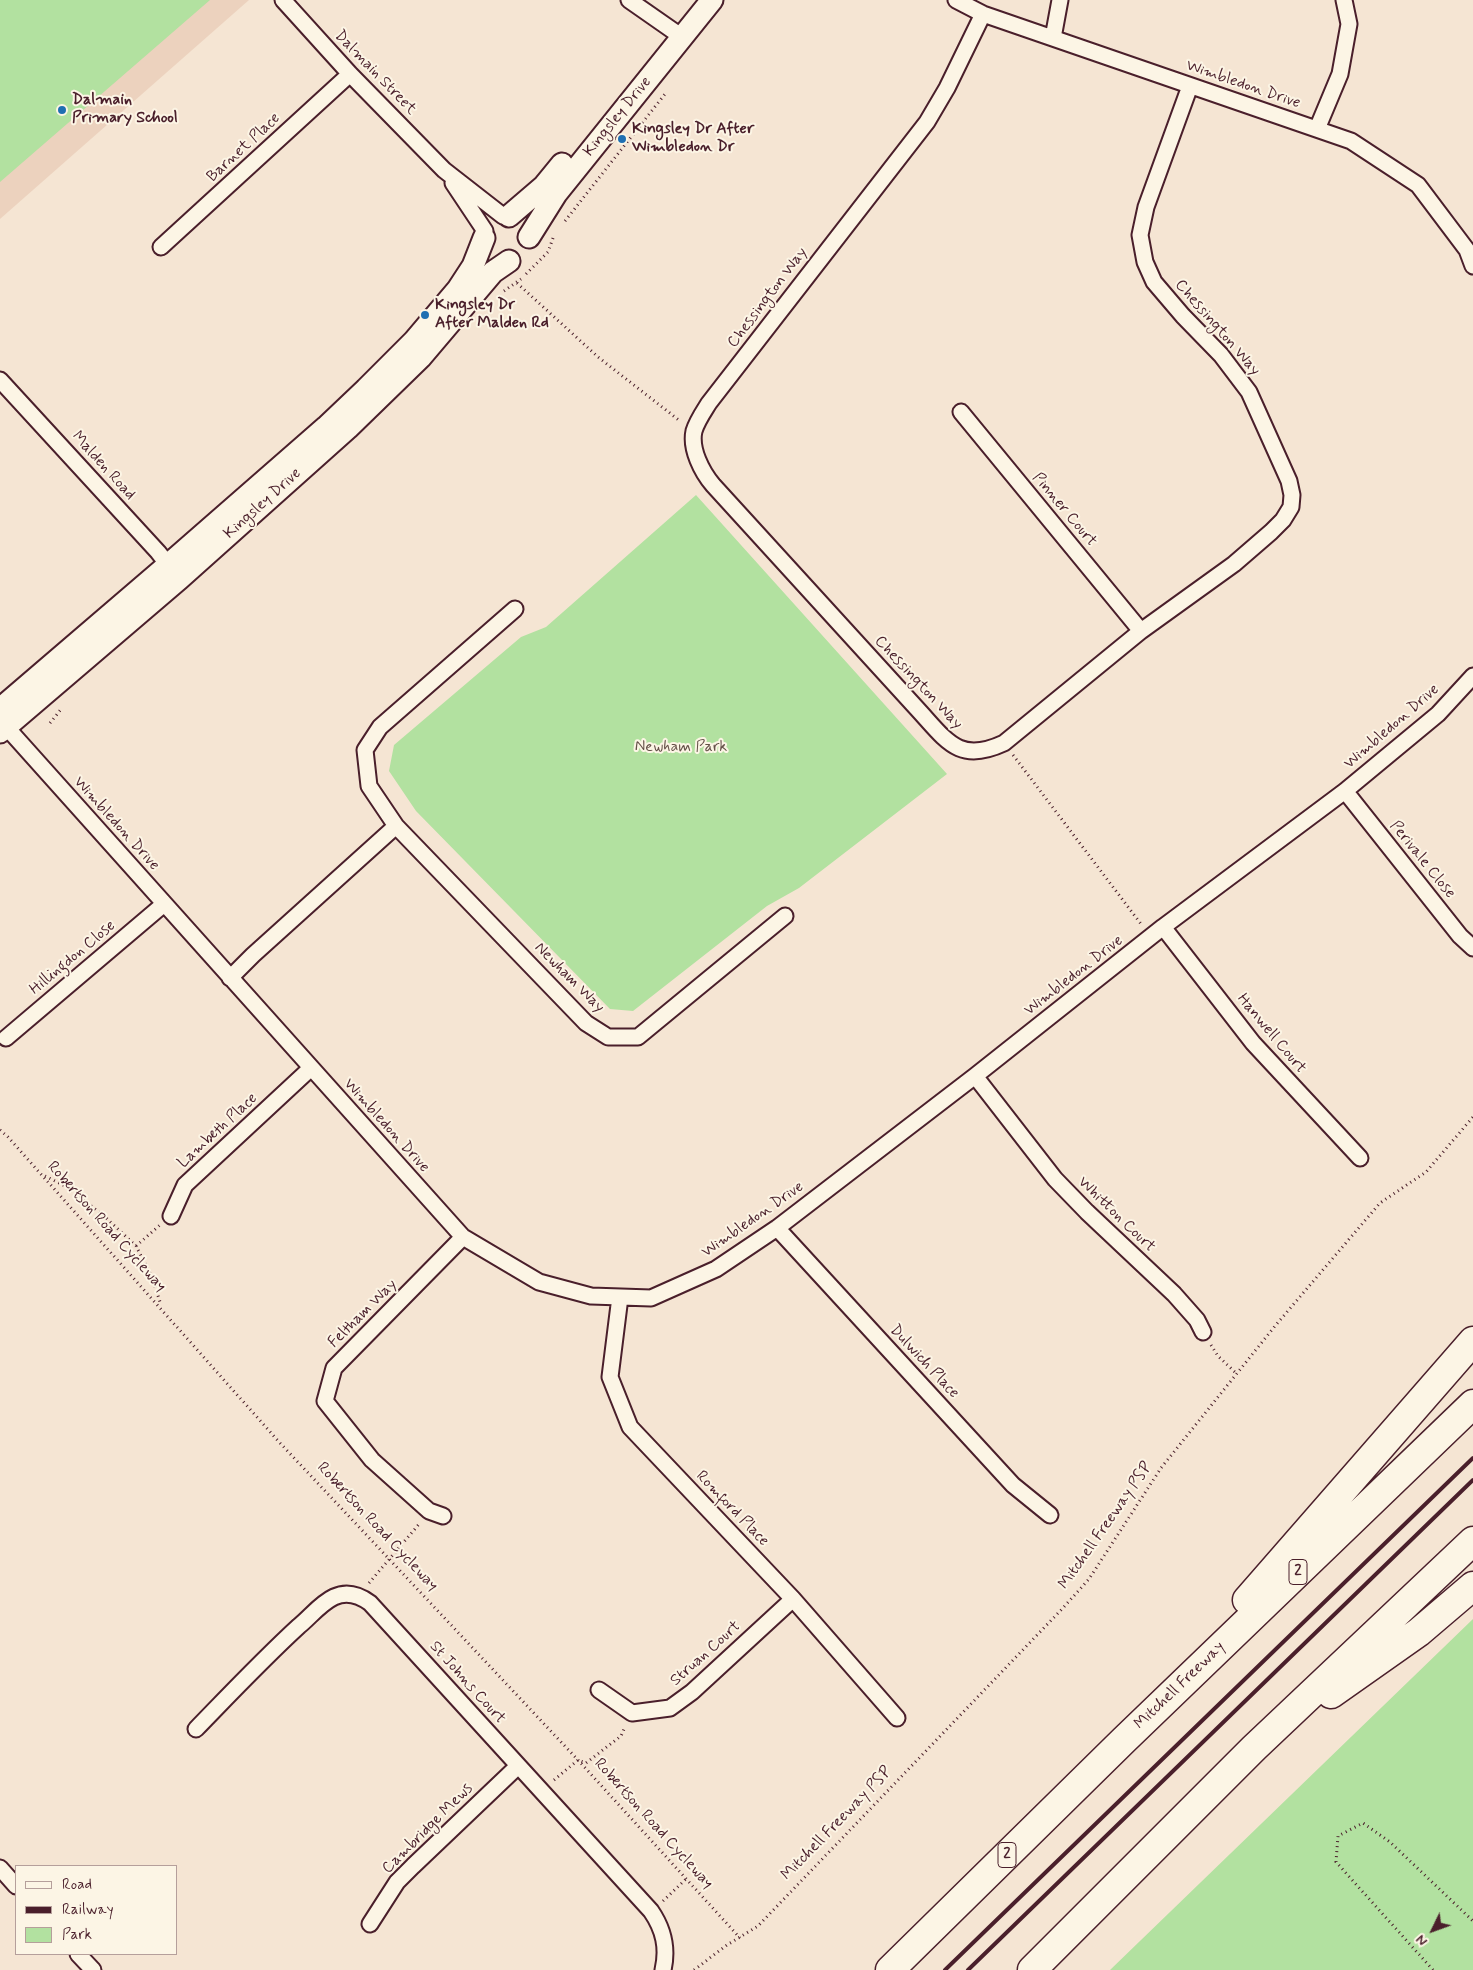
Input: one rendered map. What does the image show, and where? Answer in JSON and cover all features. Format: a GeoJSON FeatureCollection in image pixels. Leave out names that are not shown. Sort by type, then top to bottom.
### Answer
{"type":"FeatureCollection","features":[{"type":"Feature","properties":{"kind":"highway"},"geometry":{"type":"LineString","coordinates":[[1124,1740],[1473,1341]]}},
{"type":"Feature","properties":{"kind":"highway","name":"Mitchell Freeway"},"geometry":{"type":"LineString","coordinates":[[890,1970],[1124,1740],[1473,1404]]}},
{"type":"Feature","properties":{"kind":"highway"},"geometry":{"type":"LineString","coordinates":[[1032,1970],[1254,1748],[1473,1541]]}},
{"type":"Feature","properties":{"kind":"highway"},"geometry":{"type":"LineString","coordinates":[[1254,1748],[1420,1632],[1473,1586]]}},
{"type":"Feature","properties":{"kind":"main road","name":"Kingsley Drive"},"geometry":{"type":"LineString","coordinates":[[529,237],[556,194],[676,33],[693,0]]}},
{"type":"Feature","properties":{"kind":"main road","name":"Kingsley Drive"},"geometry":{"type":"LineString","coordinates":[[506,216],[544,186],[676,33],[712,0]]}},
{"type":"Feature","properties":{"kind":"main road"},"geometry":{"type":"LineString","coordinates":[[506,216],[520,221],[528,231],[529,237],[526,250],[509,261],[494,257],[489,252],[484,234],[492,221],[506,216]]}},
{"type":"Feature","properties":{"kind":"main road","name":"Kingsley Drive"},"geometry":{"type":"LineString","coordinates":[[174,572],[414,341],[458,289],[473,266],[484,234]]}},
{"type":"Feature","properties":{"kind":"main road","name":"Kingsley Drive"},"geometry":{"type":"LineString","coordinates":[[1,722],[174,572],[348,428],[421,357],[493,272],[509,261]]}},
{"type":"Feature","properties":{"kind":"street","name":"Dalmain Street"},"geometry":{"type":"LineString","coordinates":[[283,0],[350,74],[444,170],[506,216]]}},
{"type":"Feature","properties":{"kind":"street"},"geometry":{"type":"LineString","coordinates":[[629,0],[676,33]]}},
{"type":"Feature","properties":{"kind":"street","name":"Wimbledon Drive"},"geometry":{"type":"LineString","coordinates":[[956,0],[982,14],[1351,141],[1418,185],[1470,246],[1473,266]]}},
{"type":"Feature","properties":{"kind":"street"},"geometry":{"type":"LineString","coordinates":[[1054,38],[1060,0]]}},
{"type":"Feature","properties":{"kind":"street"},"geometry":{"type":"LineString","coordinates":[[1318,129],[1340,74],[1349,24],[1344,0]]}},
{"type":"Feature","properties":{"kind":"street","name":"Chessington Way"},"geometry":{"type":"LineString","coordinates":[[982,14],[947,88],[927,122],[708,403],[694,432],[698,462],[713,485],[946,741],[958,748],[976,753],[1004,743],[1141,631],[1234,564],[1271,532],[1292,507],[1289,481],[1249,392],[1220,355],[1154,282],[1145,262],[1140,235],[1146,207],[1190,86]]}},
{"type":"Feature","properties":{"kind":"street","name":"Barnet Place"},"geometry":{"type":"LineString","coordinates":[[161,247],[350,74]]}},
{"type":"Feature","properties":{"kind":"street","name":"Dalmain Street"},"geometry":{"type":"LineString","coordinates":[[444,170],[484,234]]}},
{"type":"Feature","properties":{"kind":"street","name":"Malden Road"},"geometry":{"type":"LineString","coordinates":[[4,390],[174,572]]}},
{"type":"Feature","properties":{"kind":"street","name":"Pinner Court"},"geometry":{"type":"LineString","coordinates":[[960,412],[1141,631]]}},
{"type":"Feature","properties":{"kind":"street","name":"Newham Way"},"geometry":{"type":"LineString","coordinates":[[515,609],[380,727],[365,750],[370,786],[396,826],[586,1023],[608,1037],[638,1037],[785,916]]}},
{"type":"Feature","properties":{"kind":"street","name":"Wimbledon Drive"},"geometry":{"type":"LineString","coordinates":[[1,722],[463,1237],[539,1282],[591,1296],[651,1298],[716,1269],[777,1228],[975,1076],[1163,927],[1345,791],[1438,714],[1473,676]]}},
{"type":"Feature","properties":{"kind":"street","name":"Perivale Close"},"geometry":{"type":"LineString","coordinates":[[1345,791],[1460,936],[1473,948]]}},
{"type":"Feature","properties":{"kind":"street"},"geometry":{"type":"LineString","coordinates":[[230,978],[396,826]]}},
{"type":"Feature","properties":{"kind":"street","name":"Hillingdon Close"},"geometry":{"type":"LineString","coordinates":[[6,1038],[164,904]]}},
{"type":"Feature","properties":{"kind":"street","name":"Hanwell Court"},"geometry":{"type":"LineString","coordinates":[[1163,927],[1253,1043],[1360,1158]]}},
{"type":"Feature","properties":{"kind":"street","name":"Lambeth Place"},"geometry":{"type":"LineString","coordinates":[[171,1216],[185,1185],[311,1068]]}},
{"type":"Feature","properties":{"kind":"street","name":"Whitton Court"},"geometry":{"type":"LineString","coordinates":[[975,1076],[1056,1179],[1104,1228],[1174,1294],[1197,1320],[1203,1332]]}},
{"type":"Feature","properties":{"kind":"street","name":"Dulwich Place"},"geometry":{"type":"LineString","coordinates":[[777,1228],[1013,1485],[1050,1515]]}},
{"type":"Feature","properties":{"kind":"street","name":"Feltham Way"},"geometry":{"type":"LineString","coordinates":[[436,1513],[372,1460],[324,1401],[334,1368],[463,1237]]}},
{"type":"Feature","properties":{"kind":"street","name":"Romford Place"},"geometry":{"type":"LineString","coordinates":[[620,1297],[610,1377],[630,1427],[793,1598],[897,1718]]}},
{"type":"Feature","properties":{"kind":"street"},"geometry":{"type":"LineString","coordinates":[[196,1729],[266,1657],[327,1601],[341,1595],[356,1596]]}},
{"type":"Feature","properties":{"kind":"street","name":"St Johns Court"},"geometry":{"type":"LineString","coordinates":[[356,1596],[370,1603],[651,1912],[664,1935],[666,1953],[663,1970]]}},
{"type":"Feature","properties":{"kind":"street","name":"Struan Court"},"geometry":{"type":"LineString","coordinates":[[632,1713],[670,1708],[692,1692],[793,1598]]}},
{"type":"Feature","properties":{"kind":"street"},"geometry":{"type":"LineString","coordinates":[[599,1690],[632,1713]]}},
{"type":"Feature","properties":{"kind":"street","name":"Cambridge Mews"},"geometry":{"type":"LineString","coordinates":[[370,1924],[397,1882],[518,1766]]}},
{"type":"Feature","properties":{"kind":"street"},"geometry":{"type":"LineString","coordinates":[[0,1868],[15,1885]]}},
{"type":"Feature","properties":{"kind":"street"},"geometry":{"type":"LineString","coordinates":[[79,1955],[93,1970]]}},
{"type":"Feature","properties":{"kind":"path"},"geometry":{"type":"LineString","coordinates":[[562,224],[669,88]]}},
{"type":"Feature","properties":{"kind":"path"},"geometry":{"type":"LineString","coordinates":[[556,232],[548,252],[517,283],[598,357],[694,432]]}},
{"type":"Feature","properties":{"kind":"path"},"geometry":{"type":"LineString","coordinates":[[1004,743],[1151,937]]}},
{"type":"Feature","properties":{"kind":"path","name":"Mitchell Freeway PSP"},"geometry":{"type":"LineString","coordinates":[[694,1970],[758,1926],[1063,1608],[1088,1579],[1161,1468],[1237,1374],[1380,1203],[1426,1172],[1473,1117]]}},
{"type":"Feature","properties":{"kind":"path","name":"Robertson Road Cycleway"},"geometry":{"type":"LineString","coordinates":[[0,1130],[162,1308],[280,1443],[578,1760],[740,1938]]}},
{"type":"Feature","properties":{"kind":"path"},"geometry":{"type":"LineString","coordinates":[[42,1174],[65,1186],[103,1215],[136,1246],[152,1277],[162,1308]]}},
{"type":"Feature","properties":{"kind":"path"},"geometry":{"type":"LineString","coordinates":[[136,1246],[171,1216]]}},
{"type":"Feature","properties":{"kind":"path"},"geometry":{"type":"LineString","coordinates":[[1203,1332],[1218,1356],[1237,1374]]}},
{"type":"Feature","properties":{"kind":"path"},"geometry":{"type":"LineString","coordinates":[[356,1596],[436,1513]]}},
{"type":"Feature","properties":{"kind":"path"},"geometry":{"type":"LineString","coordinates":[[541,1791],[578,1760],[586,1763],[621,1736],[632,1713]]}},
{"type":"Feature","properties":{"kind":"path"},"geometry":{"type":"LineString","coordinates":[[1433,1970],[1336,1862],[1338,1836],[1363,1823],[1390,1842],[1473,1921]]}},
{"type":"Feature","properties":{"kind":"path"},"geometry":{"type":"LineString","coordinates":[[651,1912],[686,1880]]}},
{"type":"Feature","properties":{"kind":"shaded area","name":"Dalmain Primary School"},"geometry":{"type":"Polygon","coordinates":[[[0,0],[249,0],[0,219],[0,0]]]}},
{"type":"Feature","properties":{"kind":"green space","name":"Dalmain Primary School"},"geometry":{"type":"Polygon","coordinates":[[[0,0],[210,0],[0,182],[0,0]]]}},
{"type":"Feature","properties":{"kind":"green space","name":"Newham Park"},"geometry":{"type":"Polygon","coordinates":[[[696,495],[947,774],[799,888],[767,906],[633,1011],[610,1009],[416,811],[389,771],[394,745],[521,637],[546,627],[696,495]]]}},
{"type":"Feature","properties":{"kind":"green space"},"geometry":{"type":"Polygon","coordinates":[[[1473,1619],[1473,1970],[1110,1970],[1473,1619]]]}},
{"type":"Feature","properties":{"kind":"railway"},"geometry":{"type":"LineString","coordinates":[[945,1970],[1473,1458]]}},
{"type":"Feature","properties":{"kind":"railway"},"geometry":{"type":"LineString","coordinates":[[968,1970],[1473,1480]]}},
{"type":"Feature","properties":{"kind":"place","name":"Dalmain Primary School"},"geometry":{"type":"Point","coordinates":[62,110]}},
{"type":"Feature","properties":{"kind":"place","name":"Kingsley Dr After Wimbledon Dr"},"geometry":{"type":"Point","coordinates":[622,139]}},
{"type":"Feature","properties":{"kind":"place","name":"Kingsley Dr After Malden Rd"},"geometry":{"type":"Point","coordinates":[425,315]}}]}
